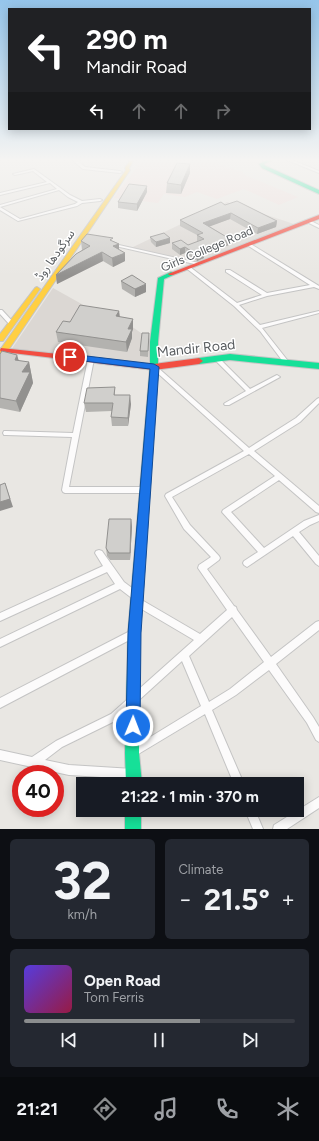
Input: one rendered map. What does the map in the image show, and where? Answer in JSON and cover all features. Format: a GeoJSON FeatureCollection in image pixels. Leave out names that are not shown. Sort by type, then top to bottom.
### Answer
{"type":"FeatureCollection","features":[{"type":"Feature","properties":{"kind":"main road","name":"سرگودھا روڈ"},"geometry":{"type":"LineString","coordinates":[[0,339],[42,288],[104,199]]}},
{"type":"Feature","properties":{"kind":"main road","name":"سرگودھا روڈ"},"geometry":{"type":"LineString","coordinates":[[65,256],[85,239],[101,202]]}},
{"type":"Feature","properties":{"kind":"main road","name":"Girls College Road"},"geometry":{"type":"LineString","coordinates":[[154,367],[156,318],[161,278],[319,217]]}},
{"type":"Feature","properties":{"kind":"main road","name":"سرگودھا روڈ"},"geometry":{"type":"LineString","coordinates":[[2,353],[42,288]]}},
{"type":"Feature","properties":{"kind":"main road","name":"Mandir Road"},"geometry":{"type":"LineString","coordinates":[[2,353],[91,359],[154,367],[230,357],[319,366]]}},
{"type":"Feature","properties":{"kind":"main road"},"geometry":{"type":"LineString","coordinates":[[134,777],[132,753],[134,633],[154,367]]}},
{"type":"Feature","properties":{"kind":"main road"},"geometry":{"type":"LineString","coordinates":[[133,817],[133,829]]}},
{"type":"Feature","properties":{"kind":"street"},"geometry":{"type":"LineString","coordinates":[[0,207],[28,199]]}},
{"type":"Feature","properties":{"kind":"street"},"geometry":{"type":"LineString","coordinates":[[74,199],[81,202],[101,202]]}},
{"type":"Feature","properties":{"kind":"street"},"geometry":{"type":"LineString","coordinates":[[0,207],[19,220],[76,205],[81,202]]}},
{"type":"Feature","properties":{"kind":"street"},"geometry":{"type":"LineString","coordinates":[[308,221],[319,227]]}},
{"type":"Feature","properties":{"kind":"street"},"geometry":{"type":"LineString","coordinates":[[103,242],[140,249],[199,264]]}},
{"type":"Feature","properties":{"kind":"street"},"geometry":{"type":"LineString","coordinates":[[248,244],[317,286]]}},
{"type":"Feature","properties":{"kind":"street"},"geometry":{"type":"LineString","coordinates":[[188,268],[236,305],[260,328],[286,362]]}},
{"type":"Feature","properties":{"kind":"street"},"geometry":{"type":"LineString","coordinates":[[228,271],[266,295]]}},
{"type":"Feature","properties":{"kind":"street"},"geometry":{"type":"LineString","coordinates":[[236,305],[266,295],[317,286]]}},
{"type":"Feature","properties":{"kind":"street"},"geometry":{"type":"LineString","coordinates":[[0,311],[12,324]]}},
{"type":"Feature","properties":{"kind":"street"},"geometry":{"type":"LineString","coordinates":[[260,328],[319,312]]}},
{"type":"Feature","properties":{"kind":"street"},"geometry":{"type":"LineString","coordinates":[[91,359],[65,490],[145,490]]}},
{"type":"Feature","properties":{"kind":"street"},"geometry":{"type":"LineString","coordinates":[[217,359],[250,392]]}},
{"type":"Feature","properties":{"kind":"street"},"geometry":{"type":"LineString","coordinates":[[154,367],[249,451],[319,510]]}},
{"type":"Feature","properties":{"kind":"street"},"geometry":{"type":"LineString","coordinates":[[227,404],[277,377]]}},
{"type":"Feature","properties":{"kind":"street"},"geometry":{"type":"LineString","coordinates":[[319,400],[298,420],[249,451],[168,496],[187,527],[216,558],[202,568],[234,610],[310,720],[319,737]]}},
{"type":"Feature","properties":{"kind":"street"},"geometry":{"type":"LineString","coordinates":[[6,433],[76,435]]}},
{"type":"Feature","properties":{"kind":"street"},"geometry":{"type":"LineString","coordinates":[[263,552],[226,512],[279,477]]}},
{"type":"Feature","properties":{"kind":"street"},"geometry":{"type":"LineString","coordinates":[[247,563],[294,532],[319,518]]}},
{"type":"Feature","properties":{"kind":"street"},"geometry":{"type":"LineString","coordinates":[[294,532],[319,562]]}},
{"type":"Feature","properties":{"kind":"street"},"geometry":{"type":"LineString","coordinates":[[99,553],[121,584],[136,599],[201,639]]}},
{"type":"Feature","properties":{"kind":"street"},"geometry":{"type":"LineString","coordinates":[[0,616],[109,567]]}},
{"type":"Feature","properties":{"kind":"street"},"geometry":{"type":"LineString","coordinates":[[0,643],[121,584]]}},
{"type":"Feature","properties":{"kind":"street"},"geometry":{"type":"LineString","coordinates":[[34,762],[60,744],[114,717],[234,610]]}},
{"type":"Feature","properties":{"kind":"street"},"geometry":{"type":"LineString","coordinates":[[132,753],[233,692],[271,664],[319,625]]}},
{"type":"Feature","properties":{"kind":"street"},"geometry":{"type":"LineString","coordinates":[[0,703],[134,633]]}},
{"type":"Feature","properties":{"kind":"street"},"geometry":{"type":"LineString","coordinates":[[184,655],[236,777]]}},
{"type":"Feature","properties":{"kind":"street"},"geometry":{"type":"LineString","coordinates":[[0,755],[69,770],[120,777]]}},
{"type":"Feature","properties":{"kind":"street"},"geometry":{"type":"LineString","coordinates":[[278,829],[319,802]]}},
{"type":"Feature","properties":{"kind":"street"},"geometry":{"type":"LineString","coordinates":[[253,817],[258,829]]}},
{"type":"Feature","properties":{"kind":"shaded area"},"geometry":{"type":"Polygon","coordinates":[[[120,199],[161,199],[158,203],[120,199]]]}},
{"type":"Feature","properties":{"kind":"shaded area"},"geometry":{"type":"Polygon","coordinates":[[[265,199],[294,199],[279,205],[265,199]]]}},
{"type":"Feature","properties":{"kind":"shaded area"},"geometry":{"type":"Polygon","coordinates":[[[227,202],[297,225],[199,264],[131,248],[227,202]]]}},
{"type":"Feature","properties":{"kind":"shaded area"},"geometry":{"type":"Polygon","coordinates":[[[53,288],[96,312],[108,310],[154,342],[154,367],[9,353],[53,288]]]}},
{"type":"Feature","properties":{"kind":"building"},"geometry":{"type":"Polygon","coordinates":[[[120,199],[140,199],[137,204],[118,202],[120,199]]]}},
{"type":"Feature","properties":{"kind":"building"},"geometry":{"type":"Polygon","coordinates":[[[237,201],[277,221],[258,228],[231,213],[203,223],[230,239],[200,249],[204,252],[197,255],[185,247],[180,249],[172,243],[181,240],[188,245],[204,239],[197,235],[203,233],[180,220],[221,202],[225,205],[237,201]]]}},
{"type":"Feature","properties":{"kind":"building"},"geometry":{"type":"Polygon","coordinates":[[[164,233],[170,238],[156,242],[150,237],[164,233]]]}},
{"type":"Feature","properties":{"kind":"building"},"geometry":{"type":"Polygon","coordinates":[[[87,234],[113,238],[110,240],[119,244],[113,246],[125,253],[112,258],[102,252],[56,275],[76,254],[90,246],[81,241],[87,234]]]}},
{"type":"Feature","properties":{"kind":"building"},"geometry":{"type":"Polygon","coordinates":[[[132,275],[146,284],[135,289],[121,281],[132,275]]]}},
{"type":"Feature","properties":{"kind":"building"},"geometry":{"type":"Polygon","coordinates":[[[80,305],[119,311],[116,316],[133,319],[128,329],[132,329],[126,342],[56,332],[63,321],[70,322],[80,305]]]}},
{"type":"Feature","properties":{"kind":"building"},"geometry":{"type":"Polygon","coordinates":[[[142,333],[149,333],[148,351],[140,351],[142,333]]]}},
{"type":"Feature","properties":{"kind":"building"},"geometry":{"type":"Polygon","coordinates":[[[2,351],[17,355],[15,360],[29,362],[22,372],[30,372],[16,401],[0,398],[0,354],[2,351]]]}},
{"type":"Feature","properties":{"kind":"building"},"geometry":{"type":"Polygon","coordinates":[[[115,387],[114,395],[130,395],[128,418],[111,417],[113,403],[84,403],[87,388],[115,387]]]}},
{"type":"Feature","properties":{"kind":"building"},"geometry":{"type":"Polygon","coordinates":[[[5,483],[10,499],[0,502],[0,485],[5,483]]]}},
{"type":"Feature","properties":{"kind":"building"},"geometry":{"type":"Polygon","coordinates":[[[109,519],[131,519],[130,553],[109,553],[106,548],[109,519]]]}},
{"type":"Feature","properties":{"kind":"traffic: fast"},"geometry":{"type":"LineString","coordinates":[[134,777],[132,753],[134,633],[154,367],[154,342],[161,278],[171,274]]}},
{"type":"Feature","properties":{"kind":"traffic: fast"},"geometry":{"type":"LineString","coordinates":[[199,361],[230,357],[319,366]]}},
{"type":"Feature","properties":{"kind":"traffic: fast"},"geometry":{"type":"LineString","coordinates":[[133,817],[133,829]]}},
{"type":"Feature","properties":{"kind":"traffic: slow"},"geometry":{"type":"LineString","coordinates":[[0,356],[108,199]]}},
{"type":"Feature","properties":{"kind":"traffic: slow"},"geometry":{"type":"LineString","coordinates":[[0,339],[37,289]]}},
{"type":"Feature","properties":{"kind":"traffic: jam"},"geometry":{"type":"LineString","coordinates":[[171,274],[319,217]]}},
{"type":"Feature","properties":{"kind":"traffic: jam"},"geometry":{"type":"LineString","coordinates":[[4,350],[154,367],[199,361]]}},
{"type":"Feature","properties":{"kind":"route"},"geometry":{"type":"LineString","coordinates":[[70,357],[154,367],[134,633],[133,726]]}}]}
